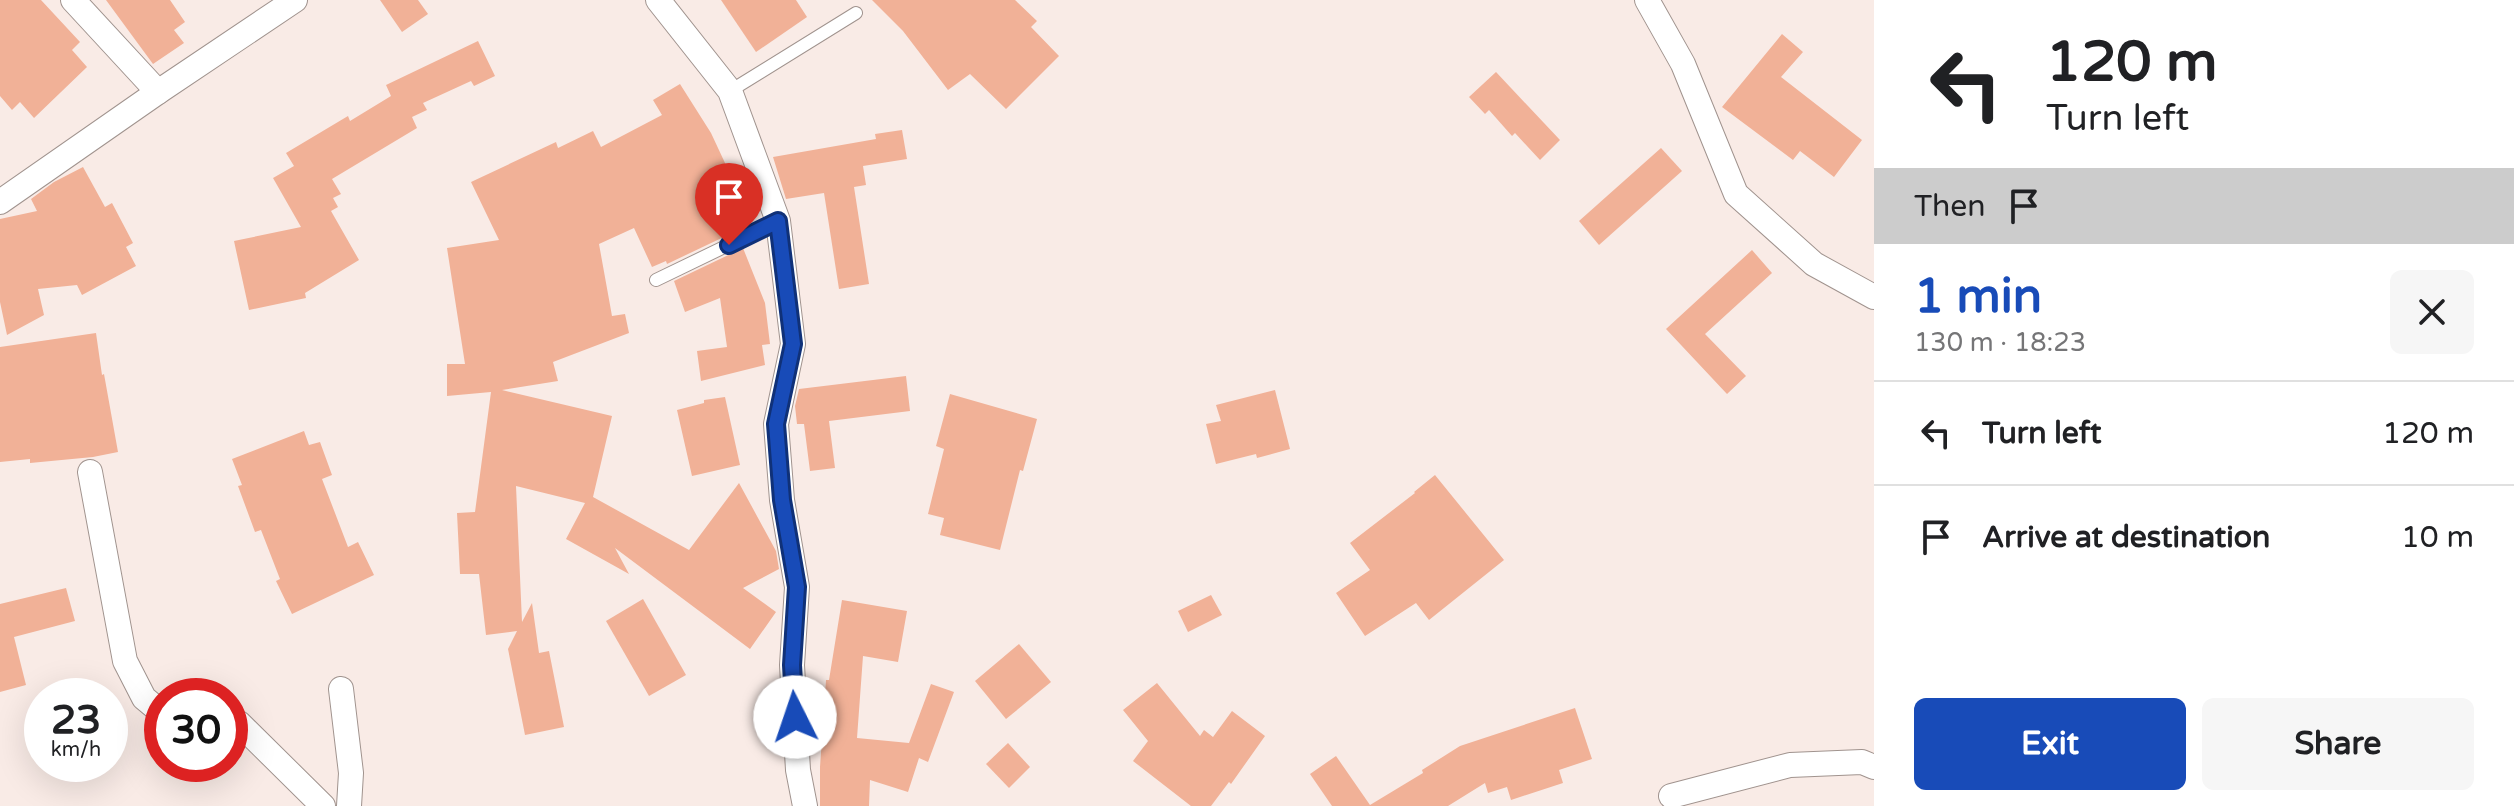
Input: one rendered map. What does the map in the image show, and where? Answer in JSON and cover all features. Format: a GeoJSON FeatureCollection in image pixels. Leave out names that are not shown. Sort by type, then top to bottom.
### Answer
{"type":"FeatureCollection","features":[{"type":"Feature","properties":{"kind":"street"},"geometry":{"type":"LineString","coordinates":[[73,0],[158,92]]}},
{"type":"Feature","properties":{"kind":"street"},"geometry":{"type":"LineString","coordinates":[[0,202],[295,0]]}},
{"type":"Feature","properties":{"kind":"street"},"geometry":{"type":"LineString","coordinates":[[658,0],[730,91],[778,221],[793,344],[776,424],[782,500],[797,587],[792,665],[798,770],[805,806]]}},
{"type":"Feature","properties":{"kind":"street"},"geometry":{"type":"LineString","coordinates":[[1647,0],[1683,64],[1736,194],[1814,264],[1874,297]]}},
{"type":"Feature","properties":{"kind":"street"},"geometry":{"type":"LineString","coordinates":[[90,472],[125,661],[144,698]]}},
{"type":"Feature","properties":{"kind":"street"},"geometry":{"type":"LineString","coordinates":[[341,689],[351,773],[349,806]]}},
{"type":"Feature","properties":{"kind":"street"},"geometry":{"type":"LineString","coordinates":[[248,732],[323,806]]}},
{"type":"Feature","properties":{"kind":"street"},"geometry":{"type":"LineString","coordinates":[[1671,796],[1790,765],[1862,762],[1874,767]]}},
{"type":"Feature","properties":{"kind":"lane"},"geometry":{"type":"LineString","coordinates":[[730,91],[856,13]]}},
{"type":"Feature","properties":{"kind":"lane"},"geometry":{"type":"LineString","coordinates":[[656,280],[778,221]]}},
{"type":"Feature","properties":{"kind":"building"},"geometry":{"type":"Polygon","coordinates":[[[0,0],[41,0],[80,42],[72,50],[87,67],[34,118],[20,102],[12,110],[0,96],[0,0]]]}},
{"type":"Feature","properties":{"kind":"building"},"geometry":{"type":"Polygon","coordinates":[[[106,0],[170,0],[185,22],[174,30],[184,43],[153,64],[106,0]]]}},
{"type":"Feature","properties":{"kind":"building"},"geometry":{"type":"Polygon","coordinates":[[[380,0],[418,0],[428,14],[402,32],[380,0]]]}},
{"type":"Feature","properties":{"kind":"building"},"geometry":{"type":"Polygon","coordinates":[[[721,0],[796,0],[807,17],[756,52],[721,0]]]}},
{"type":"Feature","properties":{"kind":"building"},"geometry":{"type":"Polygon","coordinates":[[[872,0],[1015,0],[1037,21],[1031,27],[1059,56],[1006,109],[970,74],[948,90],[903,31],[872,0]]]}},
{"type":"Feature","properties":{"kind":"building"},"geometry":{"type":"Polygon","coordinates":[[[1782,34],[1803,52],[1781,77],[1862,140],[1834,177],[1800,151],[1793,160],[1722,107],[1782,34]]]}},
{"type":"Feature","properties":{"kind":"building"},"geometry":{"type":"Polygon","coordinates":[[[478,41],[495,76],[474,86],[471,81],[423,103],[427,110],[412,117],[417,128],[332,179],[341,194],[333,198],[338,207],[331,211],[359,260],[305,293],[306,298],[249,310],[234,241],[301,227],[273,178],[294,166],[286,153],[348,116],[350,121],[391,96],[386,85],[478,41]]]}},
{"type":"Feature","properties":{"kind":"building"},"geometry":{"type":"Polygon","coordinates":[[[1496,72],[1560,140],[1540,160],[1515,133],[1512,136],[1489,110],[1485,114],[1469,97],[1496,72]]]}},
{"type":"Feature","properties":{"kind":"building"},"geometry":{"type":"Polygon","coordinates":[[[680,84],[711,133],[732,178],[727,180],[749,225],[667,264],[666,261],[652,267],[634,228],[599,244],[612,316],[625,314],[629,333],[553,362],[558,381],[502,390],[612,416],[593,497],[689,550],[739,483],[776,551],[779,569],[743,588],[776,612],[750,649],[615,548],[629,574],[566,539],[585,503],[516,486],[522,622],[532,603],[539,653],[549,651],[564,727],[525,735],[508,649],[517,631],[486,635],[479,574],[460,574],[457,513],[475,512],[491,392],[447,396],[447,364],[465,364],[447,248],[499,240],[471,182],[556,142],[558,148],[593,131],[601,147],[662,115],[653,100],[680,84]]]}},
{"type":"Feature","properties":{"kind":"building"},"geometry":{"type":"Polygon","coordinates":[[[902,130],[907,159],[863,166],[866,185],[854,187],[869,284],[839,289],[824,193],[786,199],[773,157],[876,139],[875,134],[902,130]]]}},
{"type":"Feature","properties":{"kind":"building"},"geometry":{"type":"Polygon","coordinates":[[[1661,148],[1682,171],[1599,245],[1579,221],[1661,148]]]}},
{"type":"Feature","properties":{"kind":"building"},"geometry":{"type":"Polygon","coordinates":[[[83,167],[105,207],[112,203],[133,243],[126,247],[136,266],[82,295],[77,285],[38,289],[44,315],[7,335],[0,302],[0,219],[37,211],[31,199],[54,182],[83,167]]]}},
{"type":"Feature","properties":{"kind":"building"},"geometry":{"type":"Polygon","coordinates":[[[743,248],[765,303],[770,344],[762,345],[765,365],[701,381],[697,351],[727,347],[720,298],[685,312],[674,281],[743,248]]]}},
{"type":"Feature","properties":{"kind":"building"},"geometry":{"type":"Polygon","coordinates":[[[1752,250],[1772,273],[1705,334],[1746,376],[1727,394],[1666,329],[1752,250]]]}},
{"type":"Feature","properties":{"kind":"building"},"geometry":{"type":"Polygon","coordinates":[[[96,333],[118,452],[30,463],[30,459],[0,462],[0,347],[96,333]]]}},
{"type":"Feature","properties":{"kind":"building"},"geometry":{"type":"Polygon","coordinates":[[[906,376],[910,411],[829,421],[835,468],[810,471],[804,424],[797,424],[795,406],[799,389],[906,376]]]}},
{"type":"Feature","properties":{"kind":"building"},"geometry":{"type":"Polygon","coordinates":[[[1275,390],[1290,449],[1216,464],[1206,424],[1221,421],[1216,405],[1275,390]]]}},
{"type":"Feature","properties":{"kind":"building"},"geometry":{"type":"Polygon","coordinates":[[[950,394],[1037,419],[1023,471],[1020,470],[1000,550],[940,535],[944,518],[928,514],[944,449],[936,446],[950,394]]]}},
{"type":"Feature","properties":{"kind":"building"},"geometry":{"type":"Polygon","coordinates":[[[725,397],[740,465],[692,476],[677,410],[704,403],[704,400],[725,397]]]}},
{"type":"Feature","properties":{"kind":"building"},"geometry":{"type":"Polygon","coordinates":[[[304,431],[309,445],[320,442],[332,475],[322,479],[348,547],[358,542],[374,575],[292,614],[276,581],[280,579],[261,530],[255,532],[232,459],[304,431]]]}},
{"type":"Feature","properties":{"kind":"building"},"geometry":{"type":"Polygon","coordinates":[[[1435,475],[1504,560],[1429,620],[1416,603],[1365,636],[1336,593],[1370,570],[1350,543],[1435,475]]]}},
{"type":"Feature","properties":{"kind":"building"},"geometry":{"type":"Polygon","coordinates":[[[66,588],[75,621],[14,637],[24,686],[0,692],[0,604],[66,588]]]}},
{"type":"Feature","properties":{"kind":"building"},"geometry":{"type":"Polygon","coordinates":[[[1211,595],[1222,615],[1188,632],[1178,611],[1211,595]]]}},
{"type":"Feature","properties":{"kind":"building"},"geometry":{"type":"Polygon","coordinates":[[[643,599],[686,675],[649,696],[606,621],[643,599]]]}},
{"type":"Feature","properties":{"kind":"building"},"geometry":{"type":"Polygon","coordinates":[[[842,600],[907,611],[898,662],[863,656],[857,738],[909,743],[931,684],[954,692],[928,762],[919,758],[908,792],[870,780],[869,806],[820,806],[826,680],[829,680],[842,600]]]}},
{"type":"Feature","properties":{"kind":"building"},"geometry":{"type":"Polygon","coordinates":[[[1019,644],[1051,682],[1006,719],[975,681],[1019,644]]]}},
{"type":"Feature","properties":{"kind":"building"},"geometry":{"type":"Polygon","coordinates":[[[1157,683],[1200,736],[1204,730],[1213,737],[1232,711],[1265,736],[1211,806],[1191,806],[1133,761],[1148,741],[1123,710],[1157,683]]]}},
{"type":"Feature","properties":{"kind":"building"},"geometry":{"type":"Polygon","coordinates":[[[1575,708],[1592,759],[1559,770],[1563,783],[1511,800],[1507,787],[1488,793],[1485,783],[1448,806],[1332,806],[1310,774],[1336,756],[1370,805],[1460,746],[1575,708]]]}},
{"type":"Feature","properties":{"kind":"building"},"geometry":{"type":"Polygon","coordinates":[[[1008,743],[1030,767],[1009,788],[986,764],[1008,743]]]}},
{"type":"Feature","properties":{"kind":"route"},"geometry":{"type":"LineString","coordinates":[[729,245],[778,221],[793,344],[776,424],[782,500],[797,587],[792,665],[795,717]]}}]}
